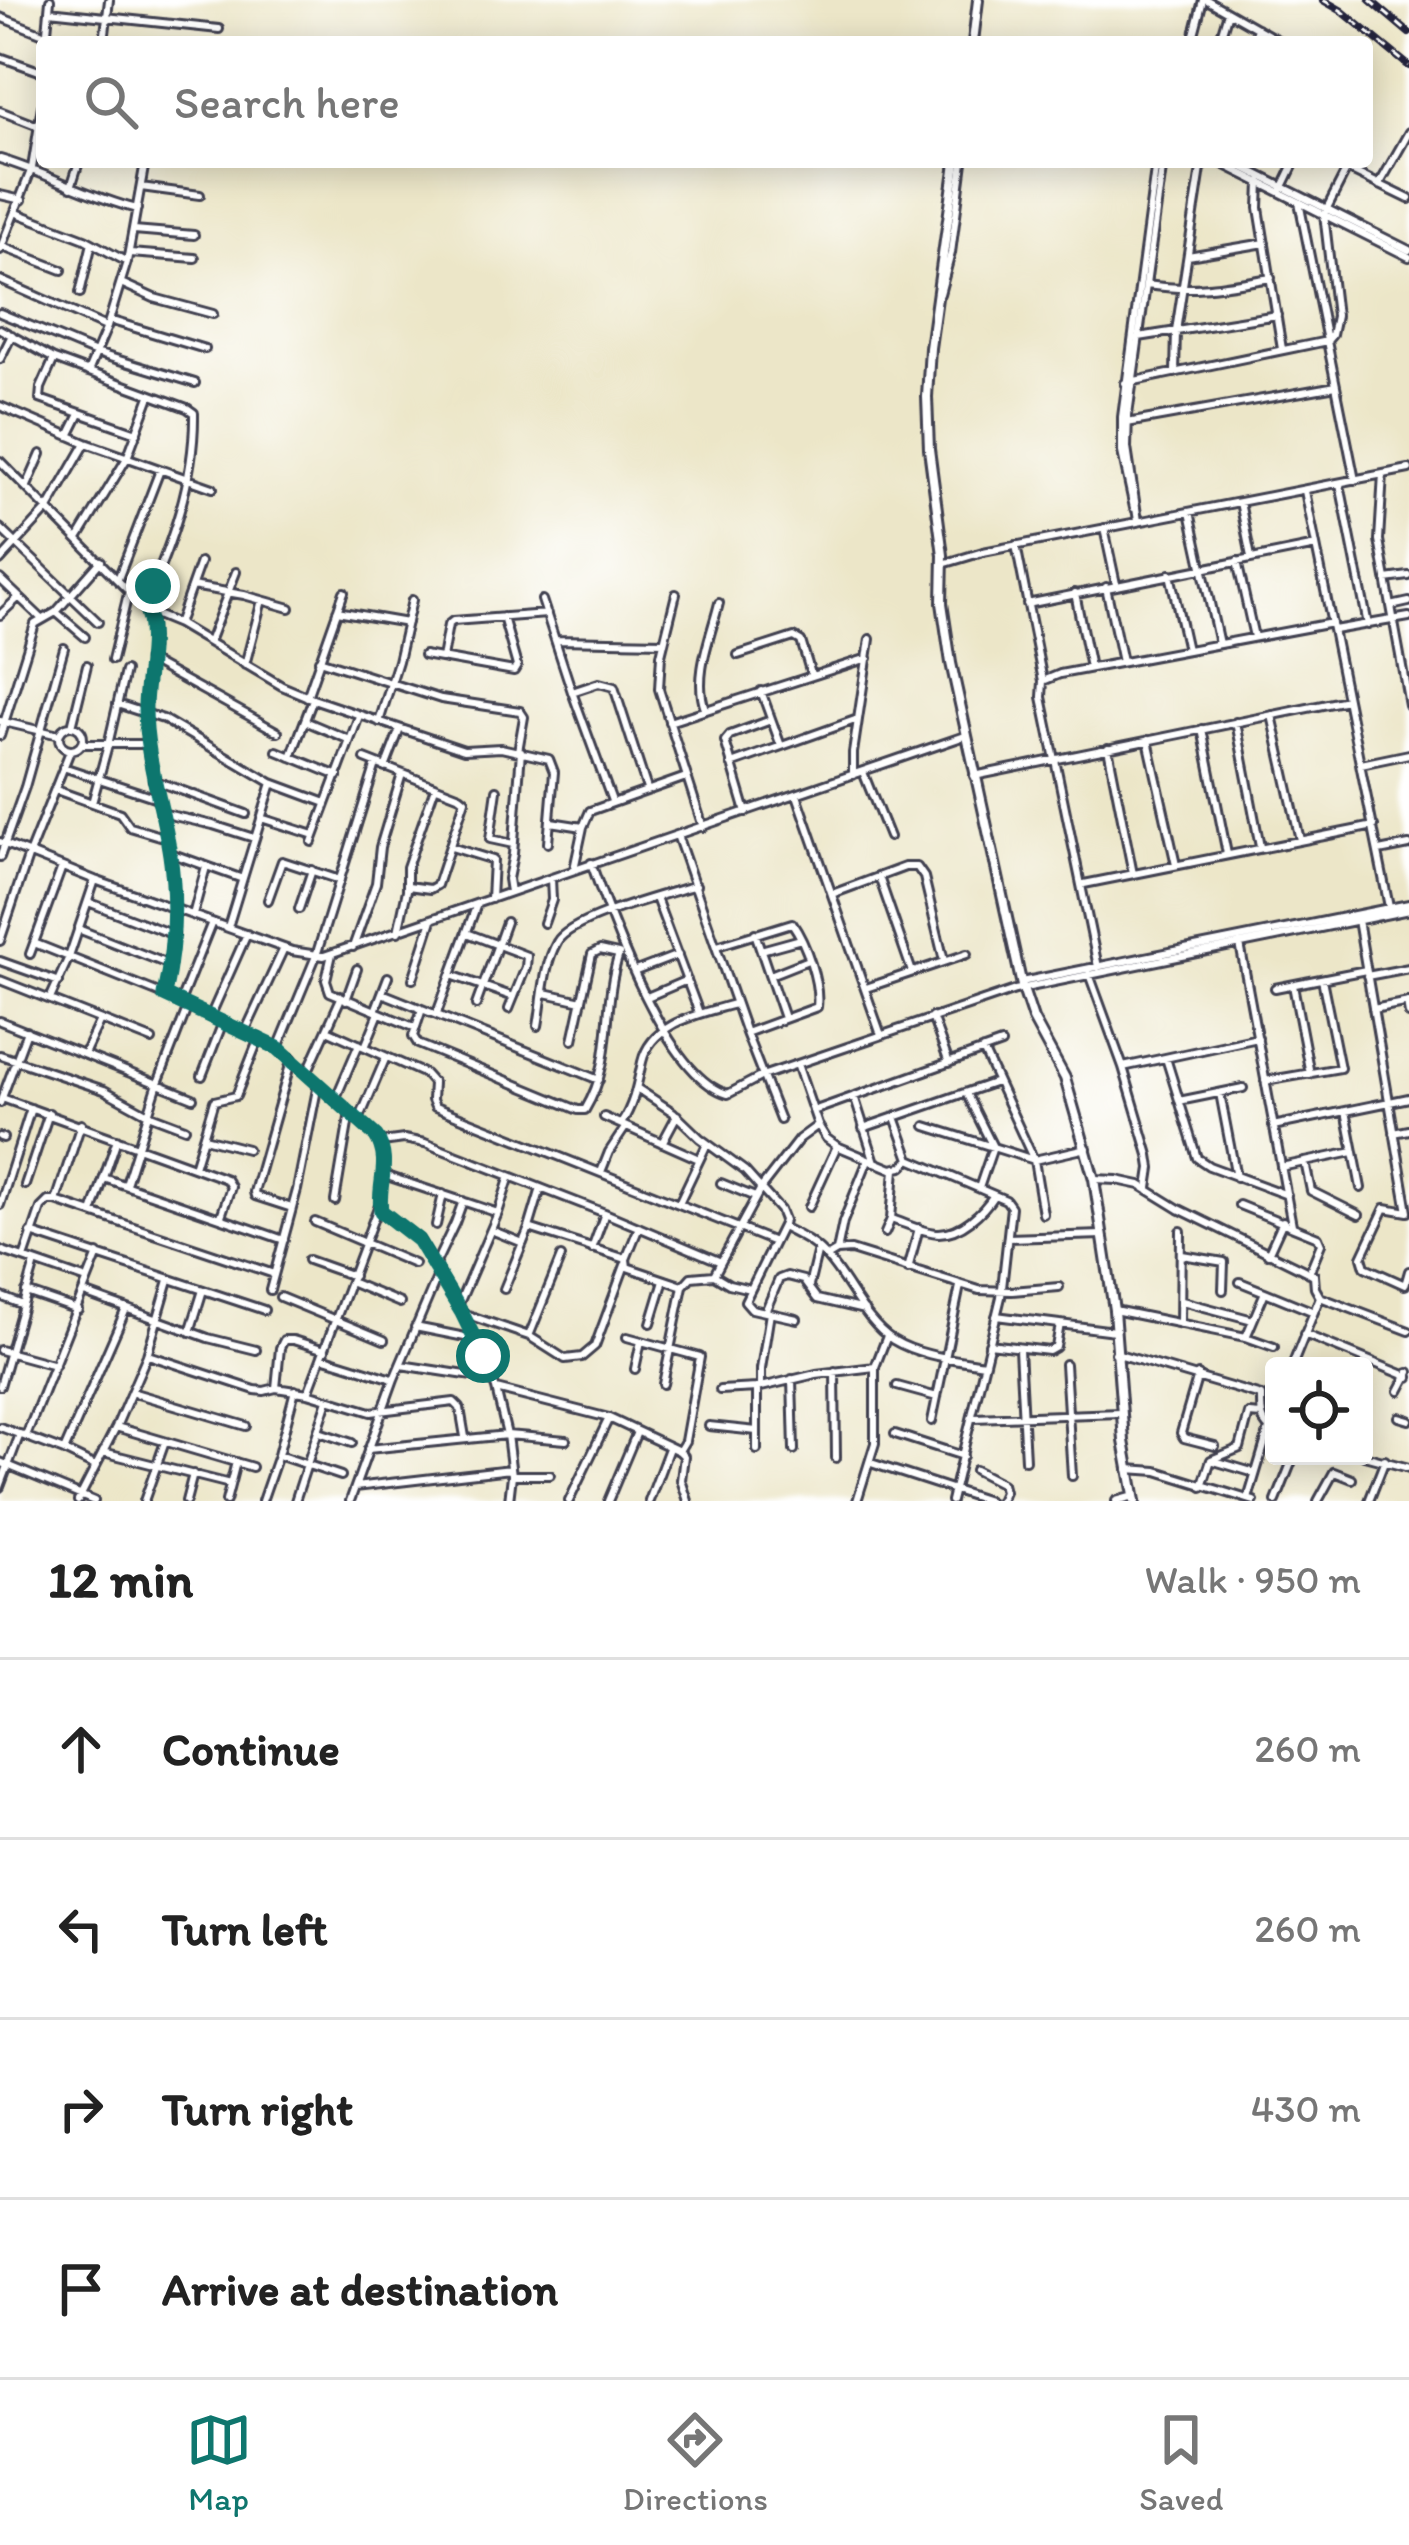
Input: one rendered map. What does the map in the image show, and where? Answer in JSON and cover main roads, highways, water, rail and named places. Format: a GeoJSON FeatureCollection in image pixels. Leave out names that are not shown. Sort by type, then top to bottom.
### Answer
{"type":"FeatureCollection","features":[{"type":"Feature","properties":{"kind":"railway"},"geometry":{"type":"LineString","coordinates":[[1323,0],[1372,36]]}},
{"type":"Feature","properties":{"kind":"railway"},"geometry":{"type":"LineString","coordinates":[[1370,0],[1409,33]]}},
{"type":"Feature","properties":{"kind":"railway"},"geometry":{"type":"LineString","coordinates":[[1373,36],[1409,66]]}}]}
